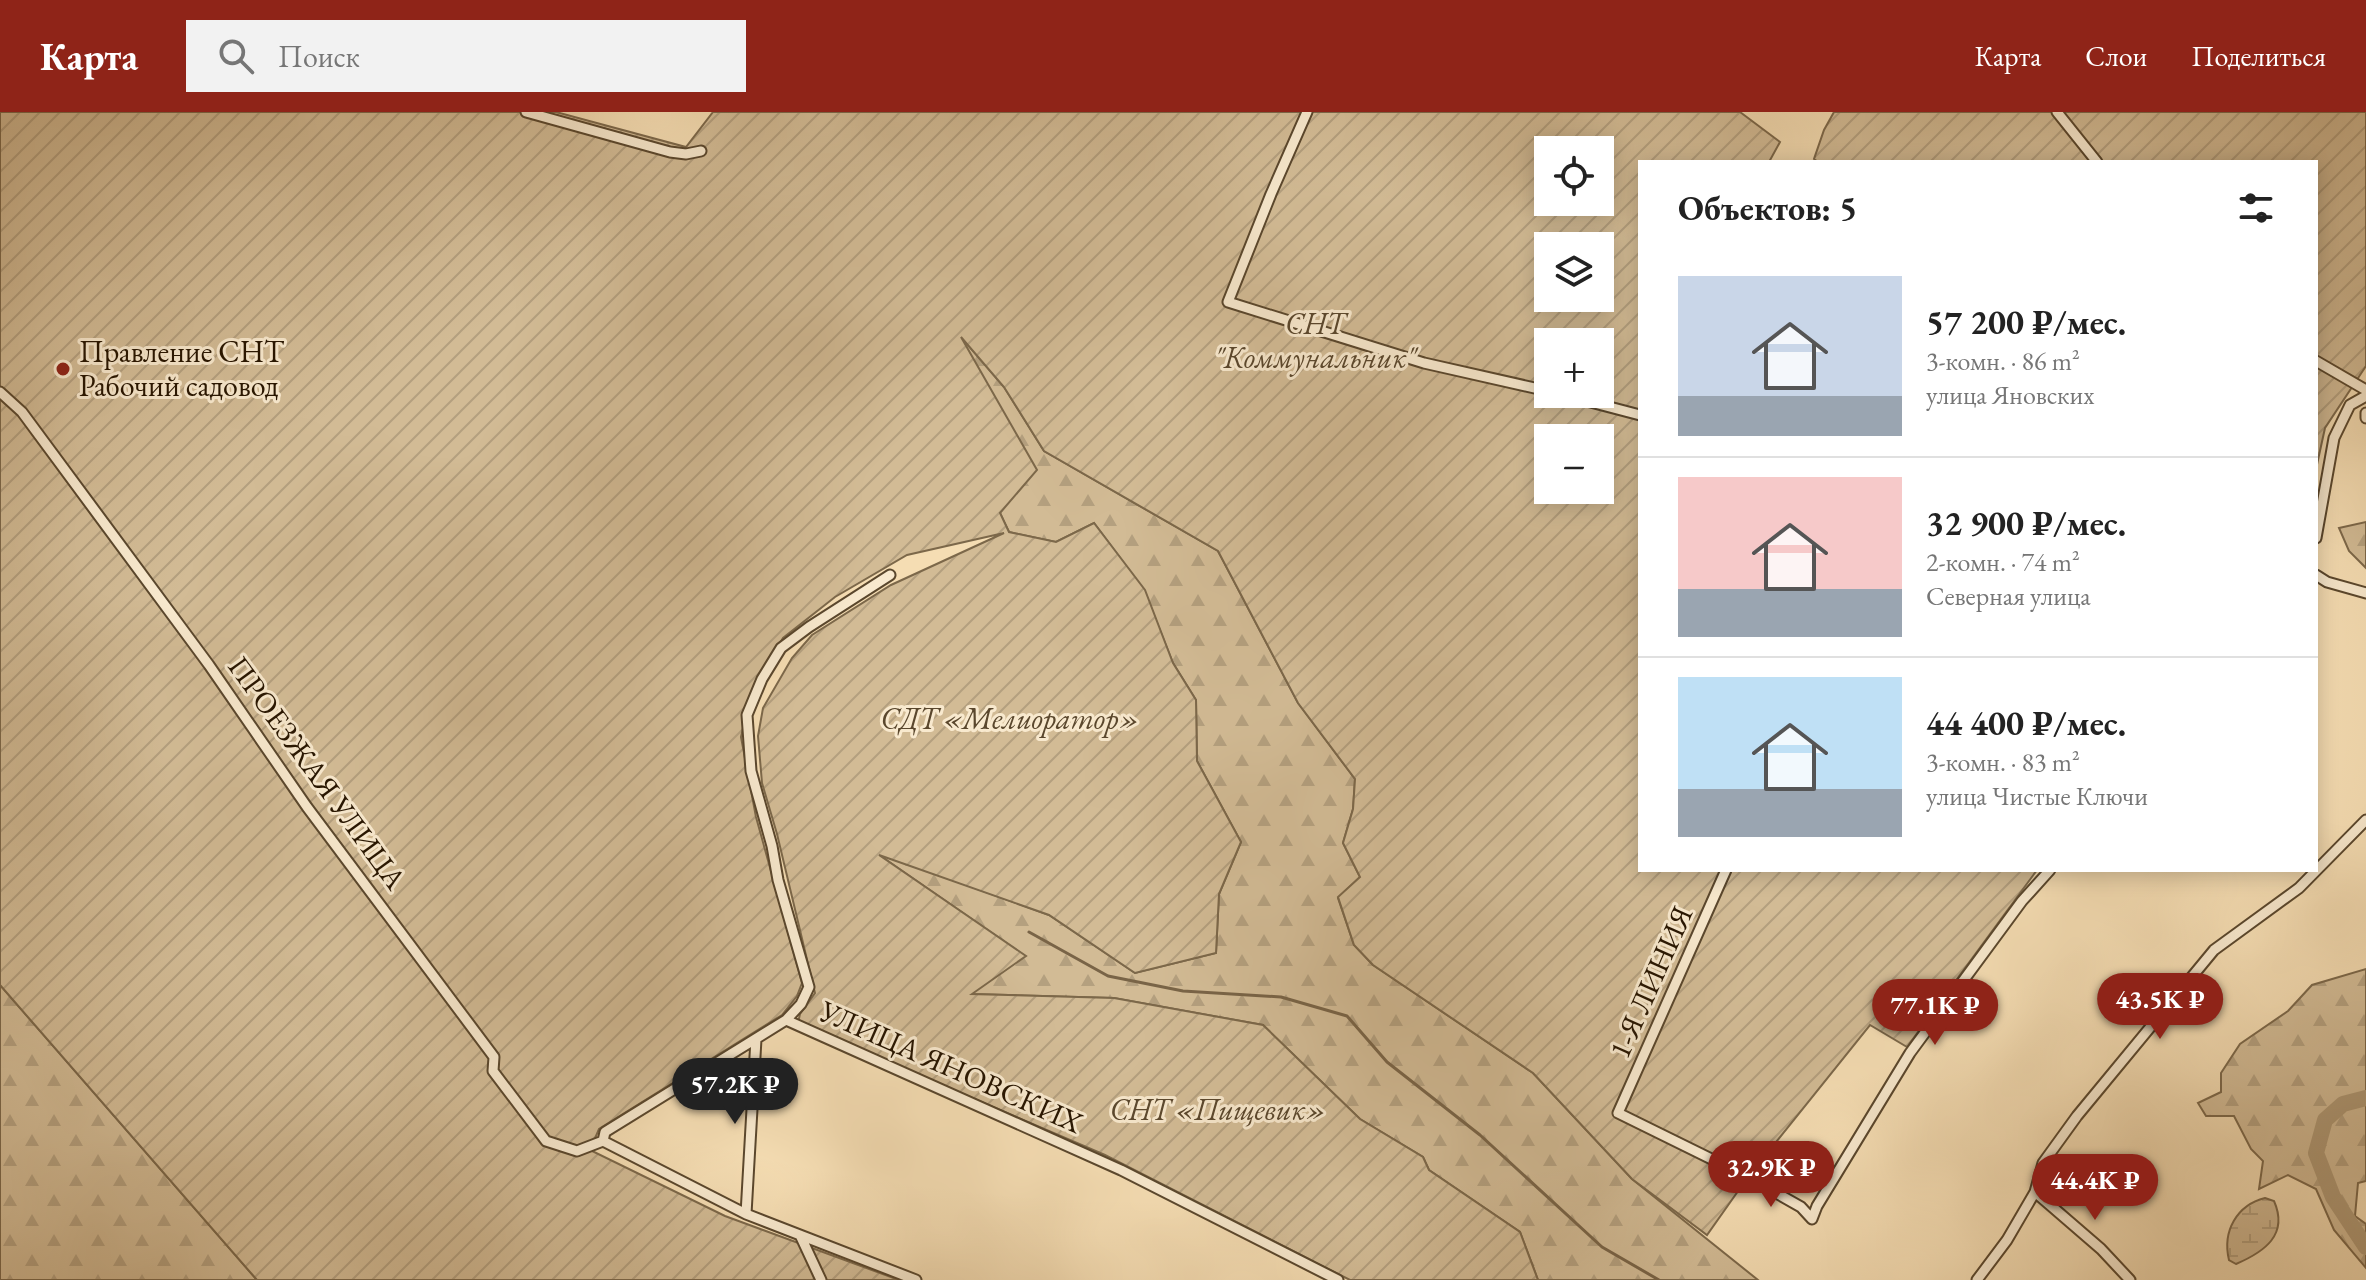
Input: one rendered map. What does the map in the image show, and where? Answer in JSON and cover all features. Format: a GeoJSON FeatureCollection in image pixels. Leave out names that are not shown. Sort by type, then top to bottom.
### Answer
{"type":"FeatureCollection","features":[{"type":"Feature","properties":{"kind":"street"},"geometry":{"type":"LineString","coordinates":[[526,112],[670,152],[686,154],[701,151]]}},
{"type":"Feature","properties":{"kind":"street"},"geometry":{"type":"LineString","coordinates":[[1307,112],[1228,302],[1424,363],[1534,388]]}},
{"type":"Feature","properties":{"kind":"street"},"geometry":{"type":"LineString","coordinates":[[2057,112],[2095,160]]}},
{"type":"Feature","properties":{"kind":"street"},"geometry":{"type":"LineString","coordinates":[[2318,362],[2366,393],[2350,405],[2334,438],[2318,527]]}},
{"type":"Feature","properties":{"kind":"street","name":"ПРОЕЗЖАЯ УЛИЦА"},"geometry":{"type":"LineString","coordinates":[[0,392],[22,412],[209,665],[307,807],[494,1057],[493,1071],[546,1141],[577,1151],[603,1141]]}},
{"type":"Feature","properties":{"kind":"street"},"geometry":{"type":"LineString","coordinates":[[1613,408],[1638,414]]}},
{"type":"Feature","properties":{"kind":"street"},"geometry":{"type":"LineString","coordinates":[[786,1020],[801,1004],[809,987],[751,771],[747,715],[762,679],[781,648],[890,575]]}},
{"type":"Feature","properties":{"kind":"street"},"geometry":{"type":"LineString","coordinates":[[2318,576],[2327,582],[2366,593]]}},
{"type":"Feature","properties":{"kind":"street"},"geometry":{"type":"LineString","coordinates":[[2318,869],[2366,820]]}},
{"type":"Feature","properties":{"kind":"street","name":"1-Я ЛИНИЯ"},"geometry":{"type":"LineString","coordinates":[[1725,872],[1618,1113],[1748,1177],[1801,1207],[1812,1219],[1910,1053],[2022,901],[2048,872]]}},
{"type":"Feature","properties":{"kind":"street"},"geometry":{"type":"LineString","coordinates":[[1977,1280],[2007,1240],[2035,1192],[2043,1163],[2077,1116],[2214,950],[2299,888],[2315,872]]}},
{"type":"Feature","properties":{"kind":"street","name":"УЛИЦА ЯНОВСКИХ"},"geometry":{"type":"LineString","coordinates":[[603,1141],[605,1132],[786,1020],[1121,1170],[1338,1280]]}},
{"type":"Feature","properties":{"kind":"street"},"geometry":{"type":"LineString","coordinates":[[746,1214],[756,1039]]}},
{"type":"Feature","properties":{"kind":"street"},"geometry":{"type":"LineString","coordinates":[[603,1141],[746,1214],[916,1280]]}},
{"type":"Feature","properties":{"kind":"street"},"geometry":{"type":"LineString","coordinates":[[2035,1192],[2101,1249],[2130,1280]]}},
{"type":"Feature","properties":{"kind":"street"},"geometry":{"type":"LineString","coordinates":[[800,1235],[821,1280]]}},
{"type":"Feature","properties":{"kind":"green space"},"geometry":{"type":"Polygon","coordinates":[[[0,112],[556,112],[686,147],[713,112],[1740,112],[1780,142],[1770,160],[1638,160],[1638,872],[2036,872],[1907,1047],[1870,1025],[1748,1177],[1707,1235],[1632,1179],[1533,1073],[1373,965],[1354,945],[1338,897],[1360,877],[1343,843],[1353,809],[1355,779],[1298,703],[1218,551],[1044,451],[1004,387],[961,337],[1037,470],[1000,513],[1009,532],[1056,542],[1094,523],[1145,590],[1173,663],[1196,700],[1197,761],[1241,842],[1219,894],[1216,953],[1135,973],[1049,915],[879,855],[1026,956],[972,994],[1114,998],[1263,1025],[1360,1119],[1423,1157],[1429,1170],[1520,1232],[1538,1280],[1350,1280],[1105,1155],[798,1023],[800,1014],[815,993],[762,783],[758,736],[763,708],[792,658],[812,635],[891,585],[1004,533],[907,555],[835,597],[783,638],[751,692],[741,737],[756,817],[802,983],[797,996],[782,1015],[599,1129],[590,1150],[725,1216],[899,1280],[257,1280],[0,985],[0,112]]]}},
{"type":"Feature","properties":{"kind":"green space"},"geometry":{"type":"Polygon","coordinates":[[[1834,112],[2366,112],[2366,366],[2325,428],[2318,460],[2318,160],[1815,160],[1824,130],[1834,112]]]}},
{"type":"Feature","properties":{"kind":"green space"},"geometry":{"type":"Polygon","coordinates":[[[957,332],[1004,387],[1044,451],[1218,551],[1298,703],[1355,779],[1353,809],[1343,843],[1360,877],[1338,898],[1354,945],[1373,965],[1533,1073],[1632,1179],[1758,1280],[1538,1280],[1520,1232],[1429,1170],[1423,1157],[1360,1119],[1263,1025],[1114,998],[970,994],[1025,956],[875,852],[1049,915],[1135,973],[1216,953],[1219,894],[1241,842],[1197,761],[1196,700],[1173,663],[1144,590],[1094,523],[1056,542],[1009,532],[1000,513],[957,332]]]}},
{"type":"Feature","properties":{"kind":"green space"},"geometry":{"type":"Polygon","coordinates":[[[2366,522],[2366,568],[2349,551],[2339,528],[2366,522]]]}},
{"type":"Feature","properties":{"kind":"green space"},"geometry":{"type":"Polygon","coordinates":[[[2366,969],[2366,1181],[2358,1183],[2355,1216],[2366,1224],[2366,1268],[2334,1230],[2316,1189],[2288,1175],[2259,1189],[2263,1161],[2251,1149],[2234,1116],[2206,1116],[2198,1103],[2221,1092],[2221,1073],[2240,1044],[2288,1011],[2312,985],[2366,969]]]}},
{"type":"Feature","properties":{"kind":"green space"},"geometry":{"type":"Polygon","coordinates":[[[0,985],[257,1280],[0,1280],[0,985]]]}},
{"type":"Feature","properties":{"kind":"green space"},"geometry":{"type":"Polygon","coordinates":[[[2265,1198],[2274,1201],[2278,1213],[2276,1233],[2264,1248],[2236,1264],[2229,1260],[2227,1249],[2230,1229],[2239,1213],[2265,1198]]]}},
{"type":"Feature","properties":{"kind":"waterway"},"geometry":{"type":"LineString","coordinates":[[1029,932],[1108,976],[1183,991],[1281,997],[1347,1016],[1387,1062],[1480,1135],[1602,1247],[1659,1280]]}},
{"type":"Feature","properties":{"kind":"waterway"},"geometry":{"type":"LineString","coordinates":[[2366,1098],[2343,1104],[2325,1120],[2316,1153],[2333,1197],[2366,1247]]}},
{"type":"Feature","properties":{"kind":"place","name":"Правление СНТ Рабочий садовод"},"geometry":{"type":"Point","coordinates":[63,369]}},
{"type":"Feature","properties":{"kind":"park label","name":"СНТ \"Коммунальник\""},"geometry":{"type":"Point","coordinates":[1315,341]}},
{"type":"Feature","properties":{"kind":"park label","name":"СДТ «Мелиоратор»"},"geometry":{"type":"Point","coordinates":[1010,719]}},
{"type":"Feature","properties":{"kind":"park label","name":"СНТ «Пищевик»"},"geometry":{"type":"Point","coordinates":[1218,1110]}}]}
